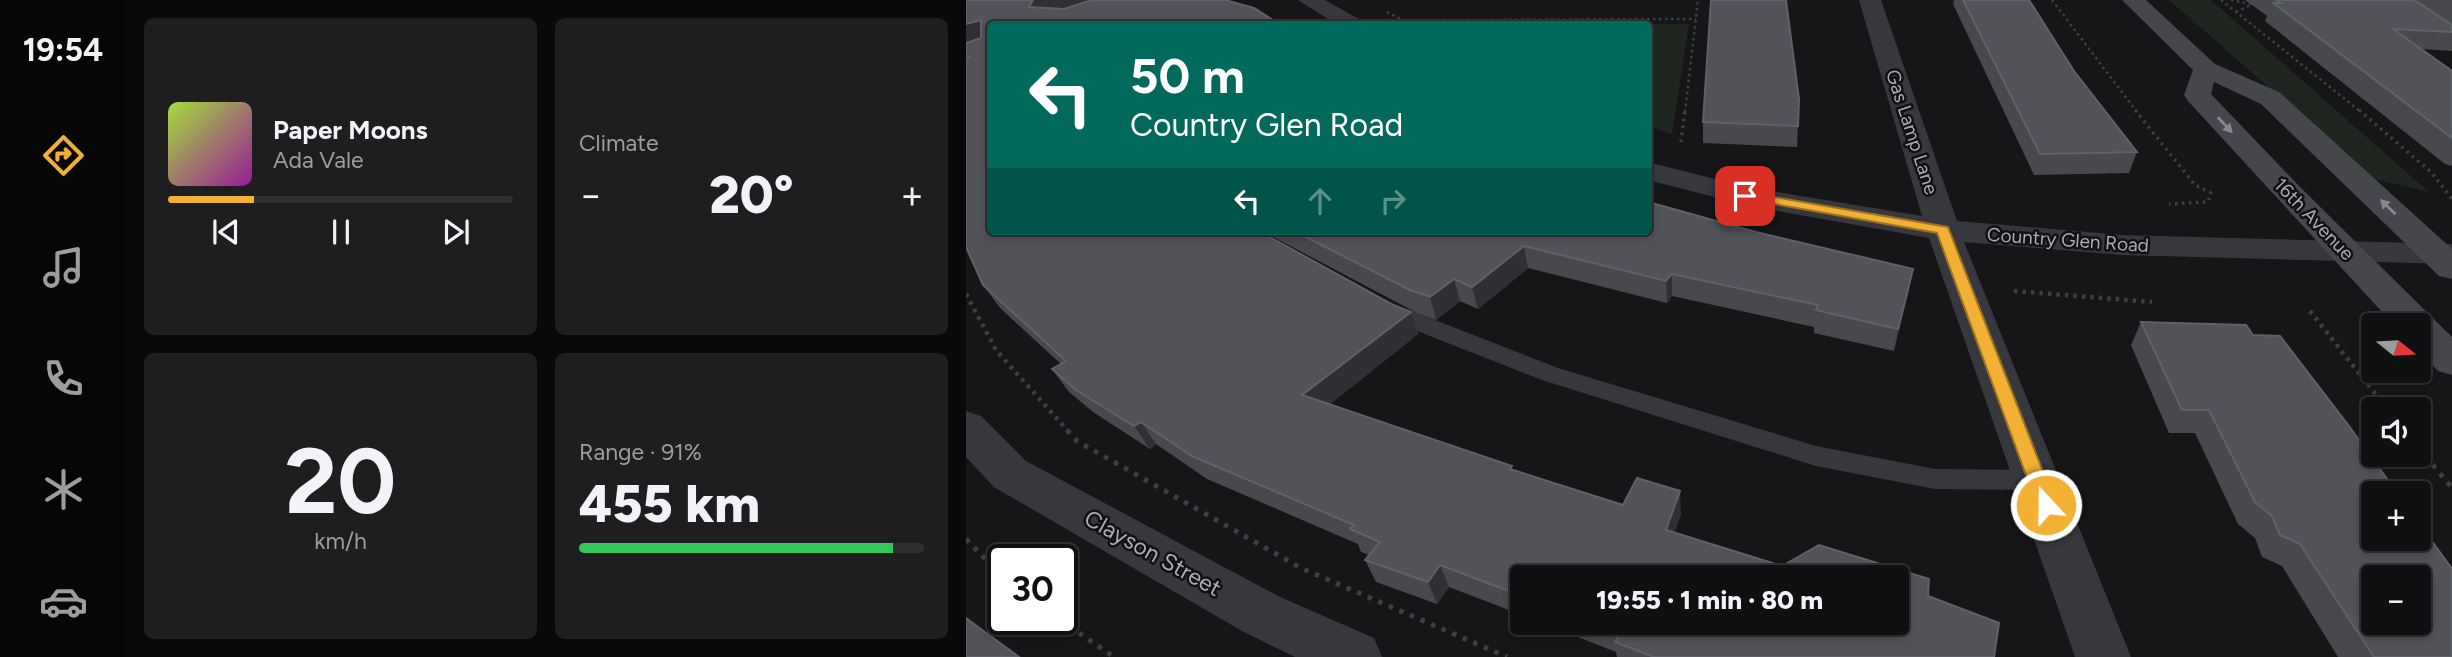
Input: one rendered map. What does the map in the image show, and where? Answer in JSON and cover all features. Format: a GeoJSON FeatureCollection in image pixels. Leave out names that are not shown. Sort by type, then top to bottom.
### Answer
{"type":"FeatureCollection","features":[{"type":"Feature","properties":{"kind":"main road"},"geometry":{"type":"LineString","coordinates":[[2133,0],[2206,69],[2270,98],[2447,259]]}},
{"type":"Feature","properties":{"kind":"main road","name":"16th Avenue"},"geometry":{"type":"LineString","coordinates":[[2206,69],[2197,95],[2452,361]]}},
{"type":"Feature","properties":{"kind":"street"},"geometry":{"type":"LineString","coordinates":[[1309,0],[1346,21]]}},
{"type":"Feature","properties":{"kind":"street","name":"Gas Lamp Lane"},"geometry":{"type":"LineString","coordinates":[[1870,0],[1943,230],[2103,657]]}},
{"type":"Feature","properties":{"kind":"street","name":"Country Glen Road"},"geometry":{"type":"LineString","coordinates":[[1662,175],[1745,196],[1943,230],[2122,245],[2346,251],[2447,259]]}},
{"type":"Feature","properties":{"kind":"street","name":"Clayson Street"},"geometry":{"type":"LineString","coordinates":[[966,428],[1010,474],[1261,614],[1354,657]]}},
{"type":"Feature","properties":{"kind":"lane"},"geometry":{"type":"LineString","coordinates":[[1374,301],[1409,320],[1550,374],[1816,456],[1935,479],[2037,480]]}},
{"type":"Feature","properties":{"kind":"path"},"geometry":{"type":"LineString","coordinates":[[1662,175],[1698,0]]}},
{"type":"Feature","properties":{"kind":"path"},"geometry":{"type":"LineString","coordinates":[[2052,0],[2108,76],[2195,185],[2211,193]]}},
{"type":"Feature","properties":{"kind":"path"},"geometry":{"type":"LineString","coordinates":[[2221,0],[2431,172],[2452,200]]}},
{"type":"Feature","properties":{"kind":"path"},"geometry":{"type":"LineString","coordinates":[[2231,0],[2267,6]]}},
{"type":"Feature","properties":{"kind":"path"},"geometry":{"type":"LineString","coordinates":[[2236,12],[2266,0]]}},
{"type":"Feature","properties":{"kind":"path"},"geometry":{"type":"LineString","coordinates":[[1464,21],[1696,19]]}},
{"type":"Feature","properties":{"kind":"path"},"geometry":{"type":"LineString","coordinates":[[1963,283],[2002,290],[2152,302]]}},
{"type":"Feature","properties":{"kind":"path"},"geometry":{"type":"LineString","coordinates":[[966,294],[996,350],[1077,441],[1301,568],[1507,657]]}},
{"type":"Feature","properties":{"kind":"path"},"geometry":{"type":"LineString","coordinates":[[2310,311],[2378,397]]}},
{"type":"Feature","properties":{"kind":"path"},"geometry":{"type":"LineString","coordinates":[[2431,463],[2452,488]]}},
{"type":"Feature","properties":{"kind":"path"},"geometry":{"type":"LineString","coordinates":[[966,539],[987,561]]}},
{"type":"Feature","properties":{"kind":"path"},"geometry":{"type":"LineString","coordinates":[[1078,632],[1114,657]]}},
{"type":"Feature","properties":{"kind":"shaded area"},"geometry":{"type":"Polygon","coordinates":[[[2169,0],[2211,0],[2429,192],[2374,179],[2169,0]]]}},
{"type":"Feature","properties":{"kind":"shaded area"},"geometry":{"type":"Polygon","coordinates":[[[1652,24],[1689,24],[1672,134],[1652,128],[1652,24]]]}},
{"type":"Feature","properties":{"kind":"building"},"geometry":{"type":"Polygon","coordinates":[[[966,0],[1033,0],[1029,7],[1064,9],[1092,0],[1225,0],[1254,8],[1274,21],[987,21],[987,235],[1266,235],[1393,305],[1411,312],[1302,395],[1512,466],[1510,469],[1623,505],[1637,478],[1680,491],[1666,530],[1779,565],[1510,565],[1510,591],[1440,565],[1428,582],[1365,560],[1380,542],[1350,529],[1354,525],[1192,456],[1141,422],[1134,426],[1076,390],[1052,369],[1066,361],[983,285],[966,247],[966,58],[969,57],[966,55],[966,43],[981,38],[981,20],[966,24],[966,0]]]}},
{"type":"Feature","properties":{"kind":"building"},"geometry":{"type":"Polygon","coordinates":[[[1711,0],[1786,0],[1799,99],[1798,126],[1703,122],[1711,0]]]}},
{"type":"Feature","properties":{"kind":"building"},"geometry":{"type":"Polygon","coordinates":[[[1963,0],[2029,0],[2074,71],[2137,152],[2040,154],[1963,0]]]}},
{"type":"Feature","properties":{"kind":"building"},"geometry":{"type":"Polygon","coordinates":[[[2276,0],[2414,0],[2452,25],[2452,32],[2393,29],[2452,71],[2452,138],[2273,3],[2281,3],[2276,0]]]}},
{"type":"Feature","properties":{"kind":"building"},"geometry":{"type":"Polygon","coordinates":[[[1652,203],[1756,232],[1913,269],[1898,329],[1816,310],[1818,305],[1672,274],[1666,281],[1524,246],[1472,287],[1454,279],[1430,297],[1410,290],[1302,235],[1652,235],[1652,203]]]}},
{"type":"Feature","properties":{"kind":"building"},"geometry":{"type":"Polygon","coordinates":[[[2141,322],[2246,325],[2253,335],[2280,336],[2361,443],[2361,467],[2379,467],[2389,481],[2361,481],[2361,551],[2431,551],[2431,540],[2452,569],[2452,657],[2374,657],[2300,544],[2280,535],[2272,516],[2255,502],[2209,410],[2182,410],[2141,322]]]}},
{"type":"Feature","properties":{"kind":"building"},"geometry":{"type":"Polygon","coordinates":[[[1819,545],[1884,565],[1784,565],[1819,545]]]}},
{"type":"Feature","properties":{"kind":"building"},"geometry":{"type":"Polygon","coordinates":[[[1909,573],[1929,579],[1928,596],[1999,623],[1994,657],[1654,657],[1615,642],[1619,635],[1909,635],[1909,573]]]}},
{"type":"Feature","properties":{"kind":"building"},"geometry":{"type":"Polygon","coordinates":[[[966,618],[1019,657],[966,657],[966,618]]]}},
{"type":"Feature","properties":{"kind":"route"},"geometry":{"type":"LineString","coordinates":[[1745,196],[1943,230],[2046,505]]}}]}
